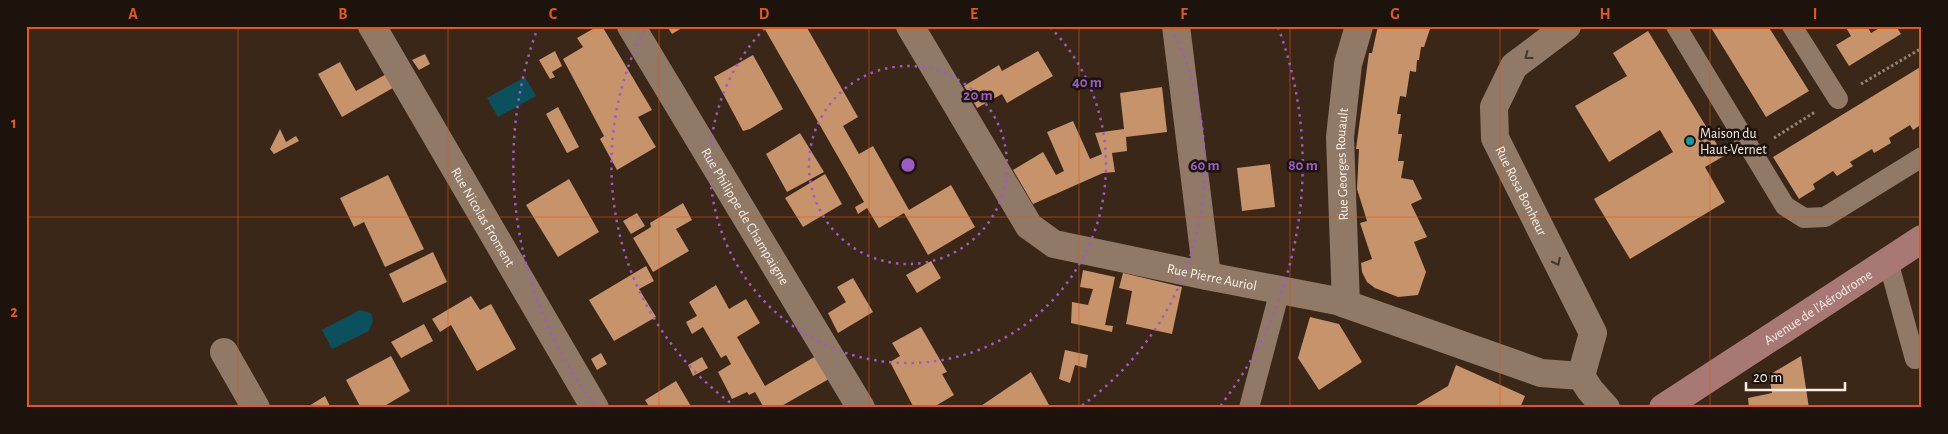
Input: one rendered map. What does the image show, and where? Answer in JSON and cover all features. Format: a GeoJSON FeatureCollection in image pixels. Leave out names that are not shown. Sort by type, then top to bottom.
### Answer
{"type":"FeatureCollection","features":[{"type":"Feature","properties":{"kind":"main road","name":"Avenue de l'Aérodrome"},"geometry":{"type":"LineString","coordinates":[[1663,408],[1922,239]]}},
{"type":"Feature","properties":{"kind":"street","name":"Rue Nicolas Froment"},"geometry":{"type":"LineString","coordinates":[[372,26],[595,408]]}},
{"type":"Feature","properties":{"kind":"street","name":"Rue Philippe de Champaigne"},"geometry":{"type":"LineString","coordinates":[[631,26],[861,408]]}},
{"type":"Feature","properties":{"kind":"street","name":"Rue Pierre Auriol"},"geometry":{"type":"LineString","coordinates":[[910,26],[1030,226],[1054,244],[1337,301],[1541,373],[1581,376]]}},
{"type":"Feature","properties":{"kind":"street"},"geometry":{"type":"LineString","coordinates":[[1176,26],[1207,276]]}},
{"type":"Feature","properties":{"kind":"street","name":"Rue Georges Rouault"},"geometry":{"type":"LineString","coordinates":[[1346,304],[1340,137],[1348,64],[1359,26]]}},
{"type":"Feature","properties":{"kind":"street","name":"Rue Rosa Bonheur"},"geometry":{"type":"LineString","coordinates":[[1567,26],[1514,66],[1494,107],[1496,138],[1593,333],[1581,376]]}},
{"type":"Feature","properties":{"kind":"street"},"geometry":{"type":"LineString","coordinates":[[224,352],[256,408]]}},
{"type":"Feature","properties":{"kind":"street"},"geometry":{"type":"LineString","coordinates":[[1581,376],[1590,390],[1606,408]]}},
{"type":"Feature","properties":{"kind":"lane"},"geometry":{"type":"LineString","coordinates":[[1676,26],[1785,206],[1804,218],[1826,216],[1922,157]]}},
{"type":"Feature","properties":{"kind":"lane"},"geometry":{"type":"LineString","coordinates":[[1792,26],[1838,98]]}},
{"type":"Feature","properties":{"kind":"lane"},"geometry":{"type":"LineString","coordinates":[[1888,261],[1915,359]]}},
{"type":"Feature","properties":{"kind":"lane"},"geometry":{"type":"LineString","coordinates":[[1249,408],[1280,290]]}},
{"type":"Feature","properties":{"kind":"water"},"geometry":{"type":"Polygon","coordinates":[[[525,77],[536,96],[498,117],[487,98],[525,77]]]}},
{"type":"Feature","properties":{"kind":"water"},"geometry":{"type":"Polygon","coordinates":[[[360,310],[371,313],[373,320],[369,331],[332,349],[322,330],[360,310]]]}},
{"type":"Feature","properties":{"kind":"building"},"geometry":{"type":"Polygon","coordinates":[[[598,26],[602,26],[652,110],[638,117],[656,147],[617,170],[600,139],[604,136],[563,59],[583,47],[577,38],[598,26]]]}},
{"type":"Feature","properties":{"kind":"building"},"geometry":{"type":"Polygon","coordinates":[[[667,26],[685,26],[672,34],[667,26]]]}},
{"type":"Feature","properties":{"kind":"building"},"geometry":{"type":"Polygon","coordinates":[[[763,26],[806,26],[858,117],[843,126],[859,154],[873,146],[909,210],[951,185],[975,227],[928,255],[904,213],[879,228],[867,208],[858,214],[855,207],[864,202],[763,26]]]}},
{"type":"Feature","properties":{"kind":"building"},"geometry":{"type":"Polygon","coordinates":[[[1378,26],[1431,26],[1424,47],[1421,47],[1416,72],[1410,71],[1406,97],[1400,96],[1397,114],[1401,114],[1398,134],[1402,134],[1398,161],[1404,161],[1401,178],[1413,180],[1422,199],[1411,204],[1427,237],[1414,242],[1426,272],[1418,295],[1398,297],[1375,288],[1367,282],[1362,272],[1361,263],[1372,259],[1360,223],[1367,221],[1357,189],[1359,149],[1356,149],[1369,53],[1372,53],[1378,26]]]}},
{"type":"Feature","properties":{"kind":"building"},"geometry":{"type":"Polygon","coordinates":[[[1710,26],[1768,26],[1809,91],[1766,117],[1710,26]]]}},
{"type":"Feature","properties":{"kind":"building"},"geometry":{"type":"Polygon","coordinates":[[[1845,26],[1867,26],[1871,33],[1883,26],[1896,26],[1901,34],[1849,66],[1836,45],[1851,36],[1845,26]]]}},
{"type":"Feature","properties":{"kind":"building","name":"Maison du Haut-Vernet"},"geometry":{"type":"Polygon","coordinates":[[[1648,31],[1724,156],[1705,167],[1725,202],[1630,259],[1594,199],[1673,152],[1660,130],[1609,162],[1575,106],[1627,76],[1613,53],[1648,31]]]}},
{"type":"Feature","properties":{"kind":"building"},"geometry":{"type":"Polygon","coordinates":[[[555,51],[562,66],[552,72],[555,77],[550,79],[539,60],[555,51]]]}},
{"type":"Feature","properties":{"kind":"building"},"geometry":{"type":"Polygon","coordinates":[[[1038,51],[1053,76],[1007,103],[1002,94],[977,108],[964,86],[999,65],[1002,71],[1038,51]]]}},
{"type":"Feature","properties":{"kind":"building"},"geometry":{"type":"Polygon","coordinates":[[[425,54],[430,64],[419,70],[412,60],[425,54]]]}},
{"type":"Feature","properties":{"kind":"building"},"geometry":{"type":"Polygon","coordinates":[[[753,55],[783,109],[750,129],[743,131],[714,77],[753,55]]]}},
{"type":"Feature","properties":{"kind":"building"},"geometry":{"type":"Polygon","coordinates":[[[340,62],[356,91],[390,72],[398,85],[342,117],[318,74],[340,62]]]}},
{"type":"Feature","properties":{"kind":"building"},"geometry":{"type":"Polygon","coordinates":[[[1922,66],[1922,124],[1913,130],[1910,125],[1889,138],[1891,143],[1874,153],[1872,149],[1850,162],[1853,166],[1837,176],[1833,171],[1813,184],[1815,189],[1799,199],[1773,157],[1922,66]]]}},
{"type":"Feature","properties":{"kind":"building"},"geometry":{"type":"Polygon","coordinates":[[[1162,87],[1167,132],[1126,137],[1127,151],[1112,153],[1115,172],[1103,173],[1033,204],[1013,170],[1043,152],[1056,175],[1064,171],[1047,132],[1073,121],[1090,159],[1102,154],[1095,133],[1124,129],[1120,93],[1162,87]]]}},
{"type":"Feature","properties":{"kind":"building"},"geometry":{"type":"Polygon","coordinates":[[[558,107],[579,147],[567,153],[546,114],[558,107]]]}},
{"type":"Feature","properties":{"kind":"building"},"geometry":{"type":"Polygon","coordinates":[[[280,129],[286,142],[296,136],[299,141],[274,154],[270,149],[280,129]]]}},
{"type":"Feature","properties":{"kind":"building"},"geometry":{"type":"Polygon","coordinates":[[[800,133],[824,172],[787,192],[766,154],[800,133]]]}},
{"type":"Feature","properties":{"kind":"building"},"geometry":{"type":"Polygon","coordinates":[[[1270,164],[1275,207],[1242,211],[1237,168],[1270,164]]]}},
{"type":"Feature","properties":{"kind":"building"},"geometry":{"type":"Polygon","coordinates":[[[825,174],[842,204],[803,227],[785,198],[825,174]]]}},
{"type":"Feature","properties":{"kind":"building"},"geometry":{"type":"Polygon","coordinates":[[[388,175],[424,249],[385,267],[364,222],[354,227],[340,198],[388,175]]]}},
{"type":"Feature","properties":{"kind":"building"},"geometry":{"type":"Polygon","coordinates":[[[569,179],[599,232],[558,257],[526,205],[569,179]]]}},
{"type":"Feature","properties":{"kind":"building"},"geometry":{"type":"Polygon","coordinates":[[[683,203],[692,220],[676,229],[689,251],[653,272],[633,238],[651,227],[650,223],[683,203]]]}},
{"type":"Feature","properties":{"kind":"building"},"geometry":{"type":"Polygon","coordinates":[[[637,213],[645,226],[631,234],[623,221],[637,213]]]}},
{"type":"Feature","properties":{"kind":"building"},"geometry":{"type":"Polygon","coordinates":[[[433,252],[447,282],[403,303],[389,274],[433,252]]]}},
{"type":"Feature","properties":{"kind":"building"},"geometry":{"type":"Polygon","coordinates":[[[931,261],[941,278],[917,293],[906,275],[931,261]]]}},
{"type":"Feature","properties":{"kind":"building"},"geometry":{"type":"Polygon","coordinates":[[[646,266],[654,281],[639,289],[656,317],[614,341],[589,300],[646,266]]]}},
{"type":"Feature","properties":{"kind":"building"},"geometry":{"type":"Polygon","coordinates":[[[1083,270],[1115,277],[1105,325],[1113,326],[1112,332],[1071,323],[1072,302],[1088,305],[1093,289],[1080,287],[1083,270]]]}},
{"type":"Feature","properties":{"kind":"building"},"geometry":{"type":"Polygon","coordinates":[[[1123,273],[1182,287],[1172,334],[1126,324],[1132,291],[1119,288],[1123,273]]]}},
{"type":"Feature","properties":{"kind":"building"},"geometry":{"type":"Polygon","coordinates":[[[853,278],[873,312],[838,333],[828,313],[846,302],[837,287],[853,278]]]}},
{"type":"Feature","properties":{"kind":"building"},"geometry":{"type":"Polygon","coordinates":[[[716,285],[729,309],[746,299],[760,323],[737,337],[765,386],[816,356],[829,379],[778,408],[764,408],[755,392],[749,395],[747,392],[732,399],[718,372],[731,364],[726,355],[721,358],[703,327],[692,334],[686,322],[697,316],[689,302],[716,285]]]}},
{"type":"Feature","properties":{"kind":"building"},"geometry":{"type":"Polygon","coordinates":[[[471,296],[480,310],[491,304],[516,349],[477,371],[451,325],[440,332],[432,319],[471,296]]]}},
{"type":"Feature","properties":{"kind":"building"},"geometry":{"type":"Polygon","coordinates":[[[1310,317],[1339,324],[1362,362],[1319,390],[1298,358],[1310,317]]]}},
{"type":"Feature","properties":{"kind":"building"},"geometry":{"type":"Polygon","coordinates":[[[424,324],[433,341],[401,358],[391,342],[424,324]]]}},
{"type":"Feature","properties":{"kind":"building"},"geometry":{"type":"Polygon","coordinates":[[[921,327],[947,372],[942,374],[954,395],[932,408],[914,408],[890,362],[900,356],[892,343],[921,327]]]}},
{"type":"Feature","properties":{"kind":"building"},"geometry":{"type":"Polygon","coordinates":[[[1065,350],[1088,355],[1086,368],[1075,365],[1070,383],[1059,379],[1065,350]]]}},
{"type":"Feature","properties":{"kind":"building"},"geometry":{"type":"Polygon","coordinates":[[[601,353],[607,364],[597,370],[591,359],[601,353]]]}},
{"type":"Feature","properties":{"kind":"building"},"geometry":{"type":"Polygon","coordinates":[[[391,356],[410,391],[381,408],[361,408],[346,380],[391,356]]]}},
{"type":"Feature","properties":{"kind":"building"},"geometry":{"type":"Polygon","coordinates":[[[1801,356],[1809,408],[1749,408],[1748,398],[1772,393],[1769,375],[1801,356]]]}},
{"type":"Feature","properties":{"kind":"building"},"geometry":{"type":"Polygon","coordinates":[[[702,357],[708,368],[693,376],[688,365],[702,357]]]}},
{"type":"Feature","properties":{"kind":"building"},"geometry":{"type":"Polygon","coordinates":[[[1456,365],[1525,396],[1520,408],[1411,408],[1448,386],[1456,365]]]}},
{"type":"Feature","properties":{"kind":"building"},"geometry":{"type":"Polygon","coordinates":[[[1031,372],[1049,405],[1044,408],[978,408],[1031,372]]]}},
{"type":"Feature","properties":{"kind":"building"},"geometry":{"type":"Polygon","coordinates":[[[676,381],[692,408],[650,408],[645,400],[676,381]]]}},
{"type":"Feature","properties":{"kind":"building"},"geometry":{"type":"Polygon","coordinates":[[[325,396],[331,408],[311,408],[309,406],[325,396]]]}},
{"type":"Feature","properties":{"kind":"place","name":"Maison du Haut-Vernet"},"geometry":{"type":"Point","coordinates":[1690,141]}}]}
